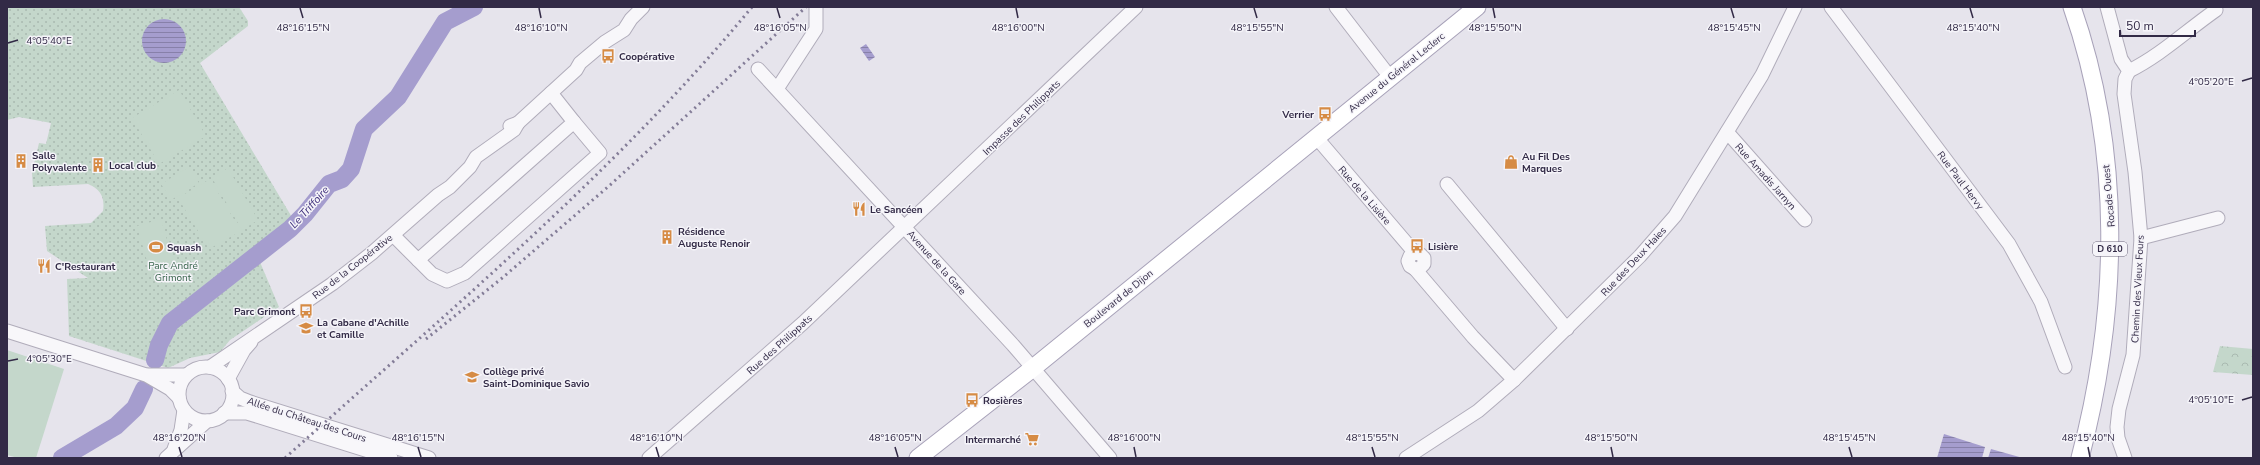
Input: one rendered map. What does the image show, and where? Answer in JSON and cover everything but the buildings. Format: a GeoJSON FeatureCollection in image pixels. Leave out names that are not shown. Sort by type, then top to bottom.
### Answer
{"type":"FeatureCollection","features":[{"type":"Feature","properties":{"kind":"main road","name":"Avenue du Général Leclerc"},"geometry":{"type":"LineString","coordinates":[[1316,137],[1477,7]]}},
{"type":"Feature","properties":{"kind":"main road"},"geometry":{"type":"LineString","coordinates":[[2064,7],[2072,24],[2095,94]]}},
{"type":"Feature","properties":{"kind":"main road","name":"Rocade Ouest"},"geometry":{"type":"LineString","coordinates":[[2072,7],[2084,40],[2095,94],[2107,169],[2111,224],[2108,298],[2094,403],[2080,458]]}},
{"type":"Feature","properties":{"kind":"main road"},"geometry":{"type":"LineString","coordinates":[[2082,7],[2084,40]]}},
{"type":"Feature","properties":{"kind":"main road","name":"Boulevard de Dijon"},"geometry":{"type":"LineString","coordinates":[[918,458],[1033,368],[1316,137]]}},
{"type":"Feature","properties":{"kind":"street","name":"Rue de la Coopérative"},"geometry":{"type":"LineString","coordinates":[[210,367],[332,284],[393,235],[438,195],[450,187],[470,167],[476,157],[514,130],[518,123],[576,70],[580,63],[596,48],[624,30],[631,19],[643,7]]}},
{"type":"Feature","properties":{"kind":"street","name":"Rue de la Coopérative"},"geometry":{"type":"LineString","coordinates":[[576,70],[583,67],[602,50],[619,42],[631,32],[649,7]]}},
{"type":"Feature","properties":{"kind":"street"},"geometry":{"type":"LineString","coordinates":[[777,90],[816,29],[816,7]]}},
{"type":"Feature","properties":{"kind":"street","name":"Impasse des Philippats"},"geometry":{"type":"LineString","coordinates":[[905,227],[1136,7]]}},
{"type":"Feature","properties":{"kind":"street"},"geometry":{"type":"LineString","coordinates":[[1336,7],[1390,77]]}},
{"type":"Feature","properties":{"kind":"street","name":"Rue des Deux Haies"},"geometry":{"type":"LineString","coordinates":[[1406,458],[1478,411],[1514,380],[1640,256],[1675,216],[1762,75],[1795,7]]}},
{"type":"Feature","properties":{"kind":"street","name":"Rue Paul Hervy"},"geometry":{"type":"LineString","coordinates":[[1831,7],[2009,244],[2041,302],[2065,367]]}},
{"type":"Feature","properties":{"kind":"street"},"geometry":{"type":"LineString","coordinates":[[2107,7],[2120,59],[2129,71],[2147,62],[2173,44],[2189,29],[2216,10]]}},
{"type":"Feature","properties":{"kind":"street","name":"Avenue de la Gare"},"geometry":{"type":"LineString","coordinates":[[758,69],[905,227],[1033,368],[1110,458]]}},
{"type":"Feature","properties":{"kind":"street","name":"Chemin des Vieux Fours"},"geometry":{"type":"LineString","coordinates":[[2125,458],[2118,438],[2117,426],[2119,408],[2133,355],[2141,238],[2135,172],[2124,94],[2125,79],[2129,71]]}},
{"type":"Feature","properties":{"kind":"street"},"geometry":{"type":"LineString","coordinates":[[393,235],[440,279],[447,281],[454,279],[465,273],[600,153],[551,93]]}},
{"type":"Feature","properties":{"kind":"street"},"geometry":{"type":"LineString","coordinates":[[418,260],[574,122]]}},
{"type":"Feature","properties":{"kind":"street","name":"Rue Amadis Jarnyn"},"geometry":{"type":"LineString","coordinates":[[1727,132],[1805,220]]}},
{"type":"Feature","properties":{"kind":"street","name":"Rue de la Lisière"},"geometry":{"type":"LineString","coordinates":[[1316,137],[1415,253],[1410,256],[1408,261],[1410,266],[1415,269],[1473,337],[1514,380]]}},
{"type":"Feature","properties":{"kind":"street"},"geometry":{"type":"LineString","coordinates":[[1447,184],[1567,329]]}},
{"type":"Feature","properties":{"kind":"street"},"geometry":{"type":"LineString","coordinates":[[2141,238],[2218,218]]}},
{"type":"Feature","properties":{"kind":"street","name":"Rue des Philippats"},"geometry":{"type":"LineString","coordinates":[[649,458],[803,323],[905,227]]}},
{"type":"Feature","properties":{"kind":"street"},"geometry":{"type":"LineString","coordinates":[[7,331],[146,375],[170,389],[181,404],[198,420],[207,421]]}},
{"type":"Feature","properties":{"kind":"street","name":"Rue de la Coopérative"},"geometry":{"type":"LineString","coordinates":[[230,385],[244,350],[261,332]]}},
{"type":"Feature","properties":{"kind":"street"},"geometry":{"type":"LineString","coordinates":[[210,367],[217,369],[230,385],[229,407],[224,413],[207,421],[169,455],[181,430],[181,382],[186,375],[193,370],[210,367]]}},
{"type":"Feature","properties":{"kind":"street"},"geometry":{"type":"LineString","coordinates":[[146,375],[186,375]]}},
{"type":"Feature","properties":{"kind":"street","name":"Allée du Château des Cours"},"geometry":{"type":"LineString","coordinates":[[230,385],[240,398],[250,402],[429,458]]}},
{"type":"Feature","properties":{"kind":"street","name":"Allée du Château des Cours"},"geometry":{"type":"LineString","coordinates":[[224,413],[247,413],[391,458]]}},
{"type":"Feature","properties":{"kind":"green space","name":"Parc André Grimont"},"geometry":{"type":"Polygon","coordinates":[[[7,7],[239,7],[248,21],[248,26],[200,63],[296,224],[257,255],[279,307],[230,340],[220,352],[190,358],[168,368],[69,336],[67,279],[88,278],[47,251],[45,226],[91,223],[103,211],[103,198],[96,188],[88,184],[33,187],[32,173],[39,143],[46,144],[51,123],[19,117],[7,120],[7,7]]]}},
{"type":"Feature","properties":{"kind":"green space"},"geometry":{"type":"Polygon","coordinates":[[[179,90],[206,136],[159,164],[132,118],[179,90]]]}},
{"type":"Feature","properties":{"kind":"green space"},"geometry":{"type":"Polygon","coordinates":[[[189,167],[199,183],[171,200],[161,184],[189,167]]]}},
{"type":"Feature","properties":{"kind":"green space"},"geometry":{"type":"Polygon","coordinates":[[[228,168],[258,220],[242,230],[212,178],[228,168]]]}},
{"type":"Feature","properties":{"kind":"green space"},"geometry":{"type":"Polygon","coordinates":[[[210,179],[241,231],[209,249],[178,198],[210,179]]]}},
{"type":"Feature","properties":{"kind":"green space","name":"Squash"},"geometry":{"type":"Polygon","coordinates":[[[161,219],[175,268],[151,275],[137,226],[161,219]]]}},
{"type":"Feature","properties":{"kind":"green space"},"geometry":{"type":"Polygon","coordinates":[[[2220,346],[2253,349],[2253,375],[2213,372],[2220,346]]]}},
{"type":"Feature","properties":{"kind":"green space"},"geometry":{"type":"Polygon","coordinates":[[[7,350],[64,369],[36,458],[18,458],[7,455],[7,350]]]}},
{"type":"Feature","properties":{"kind":"shaded area"},"geometry":{"type":"Polygon","coordinates":[[[164,19],[176,23],[182,29],[186,41],[182,53],[176,59],[164,63],[152,59],[146,53],[142,41],[146,29],[152,23],[164,19]]]}},
{"type":"Feature","properties":{"kind":"shaded area"},"geometry":{"type":"Polygon","coordinates":[[[866,44],[875,57],[869,61],[860,48],[866,44]]]}},
{"type":"Feature","properties":{"kind":"shaded area"},"geometry":{"type":"Polygon","coordinates":[[[1944,434],[1985,447],[1982,458],[1937,458],[1944,434]]]}},
{"type":"Feature","properties":{"kind":"shaded area"},"geometry":{"type":"Polygon","coordinates":[[[1991,449],[2023,458],[1988,458],[1991,449]]]}},
{"type":"Feature","properties":{"kind":"waterway","name":"Le Triffoire"},"geometry":{"type":"LineString","coordinates":[[155,360],[159,345],[170,323],[290,229],[305,214],[329,184],[342,179],[351,169],[364,129],[398,97],[445,22],[474,7]]}},
{"type":"Feature","properties":{"kind":"waterway","name":"Le Triffoire"},"geometry":{"type":"LineString","coordinates":[[62,458],[116,426],[135,408],[144,389]]}},
{"type":"Feature","properties":{"kind":"railway"},"geometry":{"type":"LineString","coordinates":[[285,458],[467,296],[586,185],[643,128],[699,68],[752,7]]}},
{"type":"Feature","properties":{"kind":"railway"},"geometry":{"type":"LineString","coordinates":[[426,339],[501,279],[609,186],[806,7]]}},
{"type":"Feature","properties":{"kind":"place","name":"Coopérative"},"geometry":{"type":"Point","coordinates":[608,56]}},
{"type":"Feature","properties":{"kind":"place","name":"Verrier"},"geometry":{"type":"Point","coordinates":[1325,114]}},
{"type":"Feature","properties":{"kind":"place","name":"Salle Polyvalente"},"geometry":{"type":"Point","coordinates":[21,161]}},
{"type":"Feature","properties":{"kind":"place","name":"Au Fil Des Marques"},"geometry":{"type":"Point","coordinates":[1511,162]}},
{"type":"Feature","properties":{"kind":"place","name":"Local club"},"geometry":{"type":"Point","coordinates":[98,165]}},
{"type":"Feature","properties":{"kind":"place","name":"Le Sancéen"},"geometry":{"type":"Point","coordinates":[859,209]}},
{"type":"Feature","properties":{"kind":"place","name":"Résidence Auguste Renoir"},"geometry":{"type":"Point","coordinates":[667,237]}},
{"type":"Feature","properties":{"kind":"place","name":"Lisière"},"geometry":{"type":"Point","coordinates":[1417,246]}},
{"type":"Feature","properties":{"kind":"place","name":"Squash"},"geometry":{"type":"Point","coordinates":[156,247]}},
{"type":"Feature","properties":{"kind":"place","name":"C'Restaurant"},"geometry":{"type":"Point","coordinates":[44,266]}},
{"type":"Feature","properties":{"kind":"place","name":"Parc Grimont"},"geometry":{"type":"Point","coordinates":[306,311]}},
{"type":"Feature","properties":{"kind":"place","name":"La Cabane d'Achille et Camille"},"geometry":{"type":"Point","coordinates":[306,328]}},
{"type":"Feature","properties":{"kind":"place","name":"Collège privé Saint-Dominique Savio"},"geometry":{"type":"Point","coordinates":[472,377]}},
{"type":"Feature","properties":{"kind":"place","name":"Rosières"},"geometry":{"type":"Point","coordinates":[972,400]}},
{"type":"Feature","properties":{"kind":"place","name":"Intermarché"},"geometry":{"type":"Point","coordinates":[1032,439]}}]}
